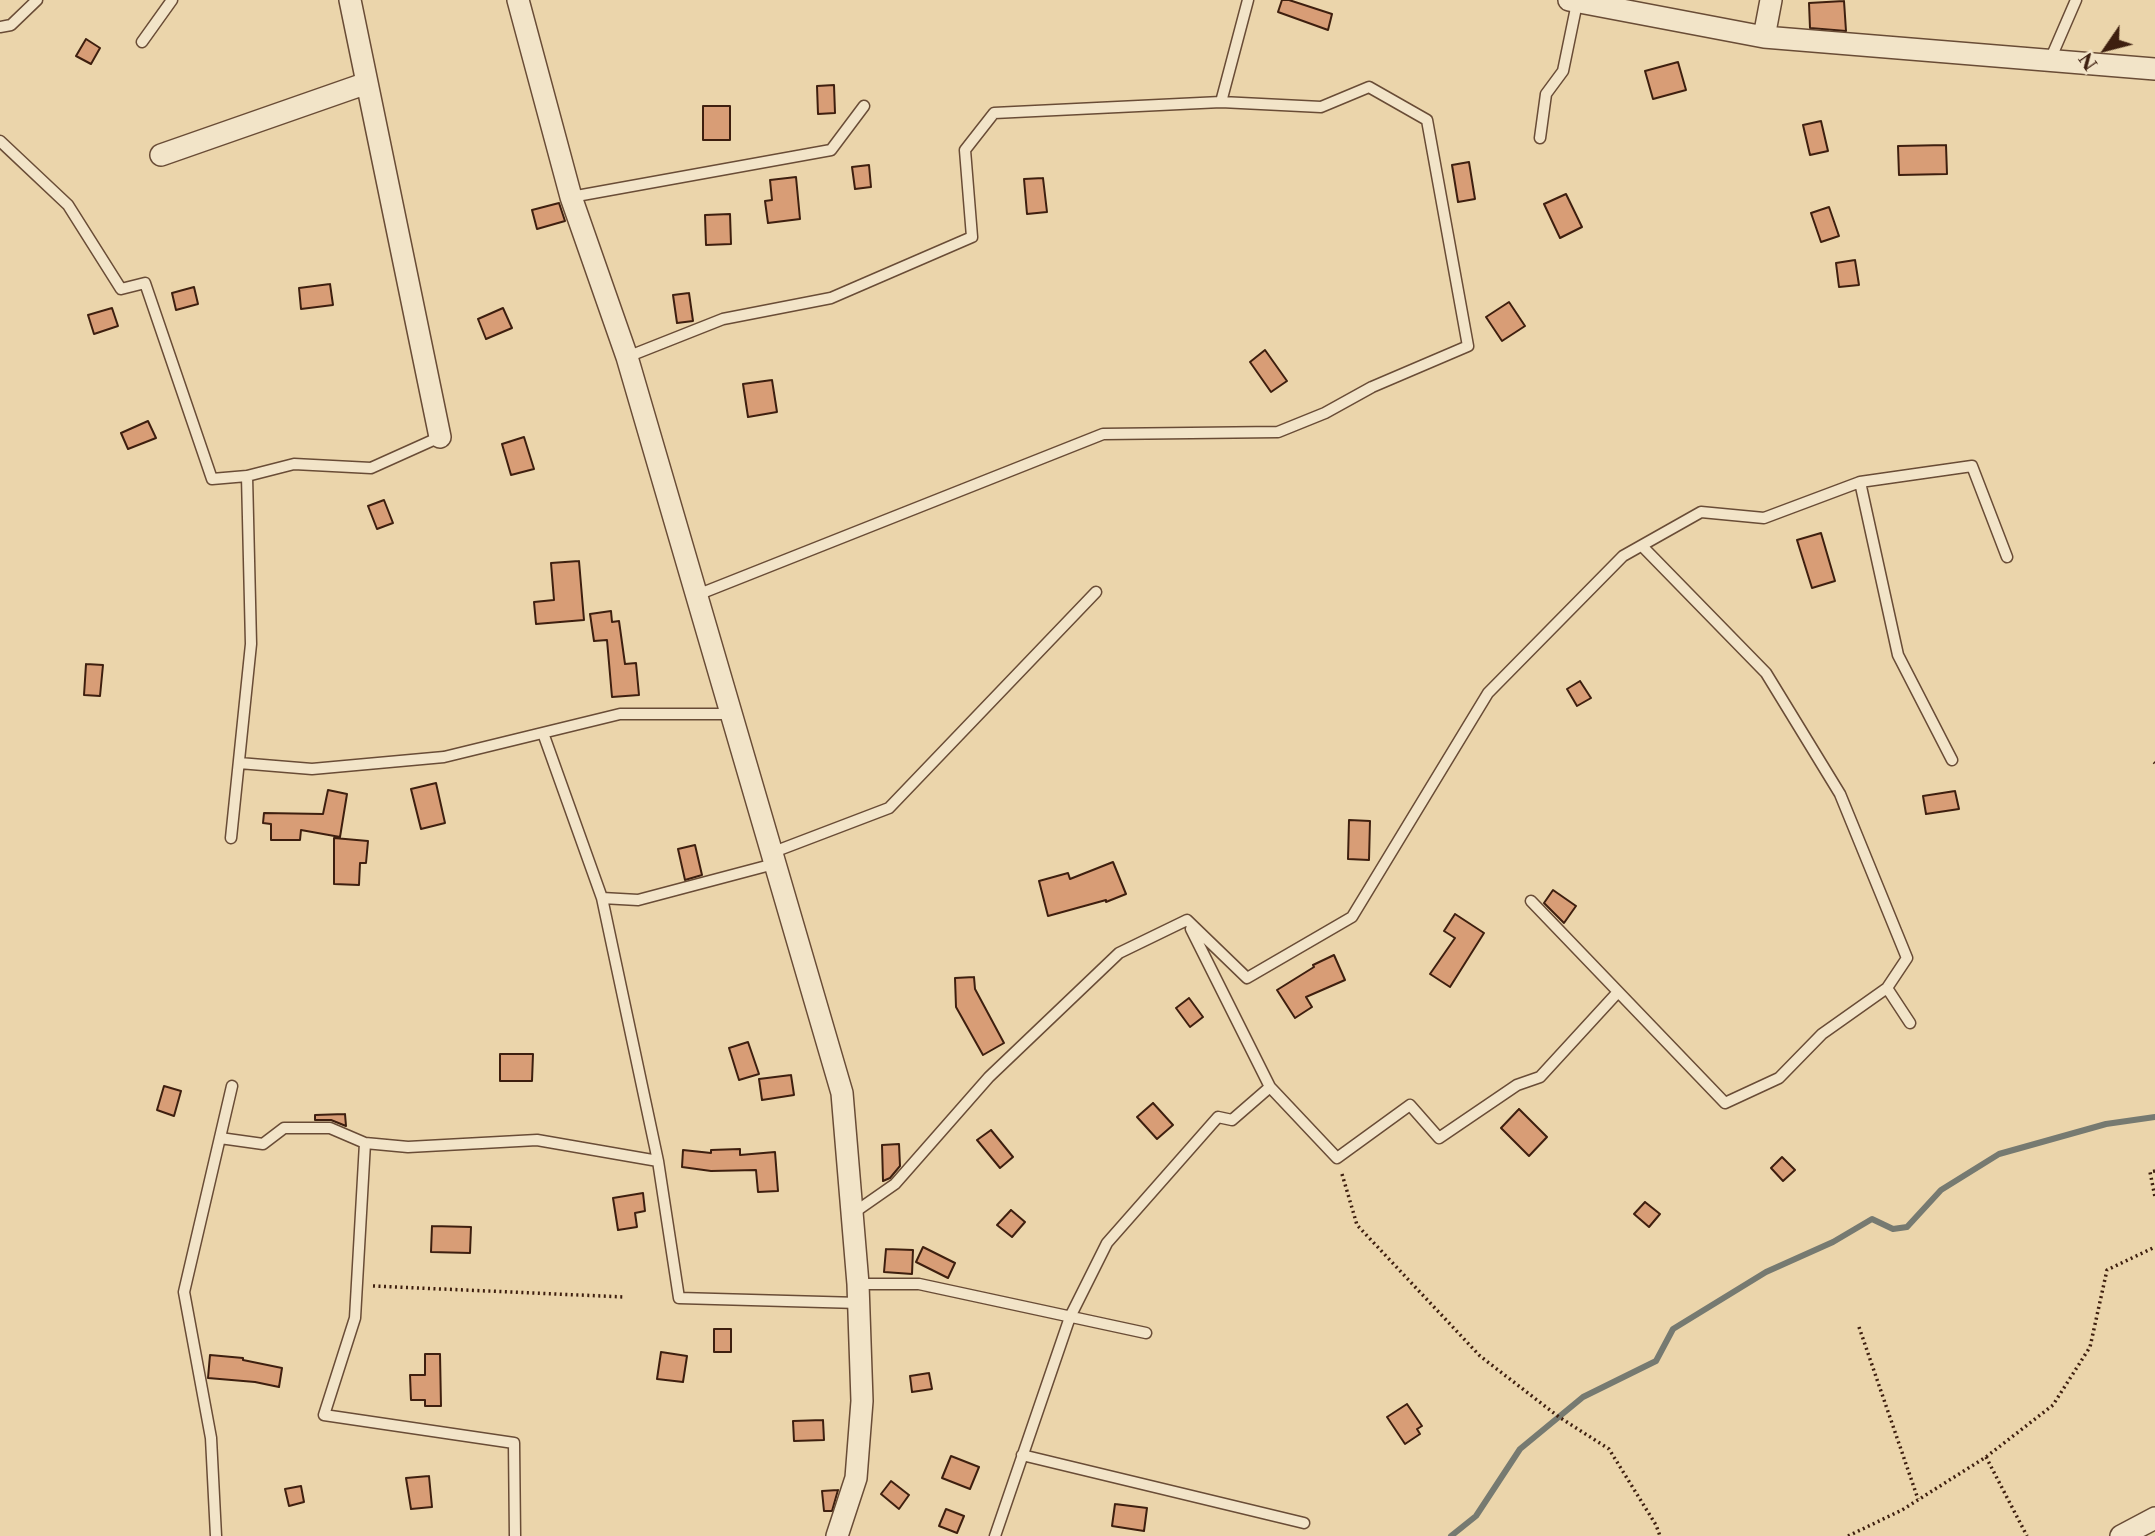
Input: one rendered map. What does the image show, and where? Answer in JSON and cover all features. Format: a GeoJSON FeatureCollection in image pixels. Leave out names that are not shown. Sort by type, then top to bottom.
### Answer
{"type":"FeatureCollection","features":[{"type":"Feature","properties":{"kind":"street"},"geometry":{"type":"LineString","coordinates":[[350,0],[440,437]]}},
{"type":"Feature","properties":{"kind":"street"},"geometry":{"type":"LineString","coordinates":[[518,0],[571,197],[627,357],[842,1093],[859,1294],[862,1401],[856,1478],[837,1536]]}},
{"type":"Feature","properties":{"kind":"street"},"geometry":{"type":"LineString","coordinates":[[1764,37],[1771,0]]}},
{"type":"Feature","properties":{"kind":"street"},"geometry":{"type":"LineString","coordinates":[[1573,1],[1764,37],[2155,69]]}},
{"type":"Feature","properties":{"kind":"street"},"geometry":{"type":"LineString","coordinates":[[161,155],[367,83]]}},
{"type":"Feature","properties":{"kind":"street"},"geometry":{"type":"LineString","coordinates":[[2120,1536],[2155,1518]]}},
{"type":"Feature","properties":{"kind":"lane"},"geometry":{"type":"LineString","coordinates":[[0,27],[10,25],[37,0]]}},
{"type":"Feature","properties":{"kind":"lane"},"geometry":{"type":"LineString","coordinates":[[142,42],[172,0]]}},
{"type":"Feature","properties":{"kind":"lane"},"geometry":{"type":"LineString","coordinates":[[1222,102],[1248,0]]}},
{"type":"Feature","properties":{"kind":"lane"},"geometry":{"type":"LineString","coordinates":[[2050,60],[2076,0]]}},
{"type":"Feature","properties":{"kind":"lane"},"geometry":{"type":"LineString","coordinates":[[1541,138],[1546,94],[1563,71],[1573,1]]}},
{"type":"Feature","properties":{"kind":"lane"},"geometry":{"type":"LineString","coordinates":[[627,357],[723,319],[831,298],[972,237],[965,150],[994,113],[1222,102],[1321,107],[1370,87],[1427,120],[1468,346],[1372,387],[1325,413],[1278,432],[1103,434],[696,595]]}},
{"type":"Feature","properties":{"kind":"lane"},"geometry":{"type":"LineString","coordinates":[[571,197],[831,150],[864,106]]}},
{"type":"Feature","properties":{"kind":"lane"},"geometry":{"type":"LineString","coordinates":[[0,141],[68,205],[121,289],[145,283],[212,479],[247,476],[294,464],[371,468],[440,437]]}},
{"type":"Feature","properties":{"kind":"lane"},"geometry":{"type":"LineString","coordinates":[[1187,920],[1247,978],[1352,917],[1488,693],[1623,556],[1701,512],[1764,518],[1860,482],[1972,466],[2007,557]]}},
{"type":"Feature","properties":{"kind":"lane"},"geometry":{"type":"LineString","coordinates":[[231,838],[251,644],[247,476]]}},
{"type":"Feature","properties":{"kind":"lane"},"geometry":{"type":"LineString","coordinates":[[1860,482],[1898,655],[1952,760]]}},
{"type":"Feature","properties":{"kind":"lane"},"geometry":{"type":"LineString","coordinates":[[1531,901],[1725,1103],[1779,1078],[1822,1034],[1887,988],[1907,958],[1840,794],[1766,673],[1642,546]]}},
{"type":"Feature","properties":{"kind":"lane"},"geometry":{"type":"LineString","coordinates":[[601,898],[638,900],[772,859],[889,808],[1096,592]]}},
{"type":"Feature","properties":{"kind":"lane"},"geometry":{"type":"LineString","coordinates":[[239,763],[312,768],[444,757],[620,714],[733,714]]}},
{"type":"Feature","properties":{"kind":"lane"},"geometry":{"type":"LineString","coordinates":[[543,733],[601,898],[658,1161],[679,1298],[859,1294],[919,1284],[1146,1333]]}},
{"type":"Feature","properties":{"kind":"lane"},"geometry":{"type":"LineString","coordinates":[[1187,920],[1270,1087],[1337,1158],[1410,1105],[1439,1138],[1517,1085],[1541,1077],[1618,992]]}},
{"type":"Feature","properties":{"kind":"lane"},"geometry":{"type":"LineString","coordinates":[[852,1214],[895,1184],[989,1077],[1119,953],[1187,920]]}},
{"type":"Feature","properties":{"kind":"lane"},"geometry":{"type":"LineString","coordinates":[[1887,988],[1910,1023]]}},
{"type":"Feature","properties":{"kind":"lane"},"geometry":{"type":"LineString","coordinates":[[216,1536],[211,1438],[184,1292],[232,1086]]}},
{"type":"Feature","properties":{"kind":"lane"},"geometry":{"type":"LineString","coordinates":[[995,1536],[1070,1317],[1107,1243],[1218,1117],[1232,1120],[1270,1087]]}},
{"type":"Feature","properties":{"kind":"lane"},"geometry":{"type":"LineString","coordinates":[[220,1138],[263,1144],[284,1128],[330,1128],[365,1143],[408,1147],[537,1139],[658,1161]]}},
{"type":"Feature","properties":{"kind":"lane"},"geometry":{"type":"LineString","coordinates":[[365,1143],[355,1318],[324,1415],[514,1443],[515,1536]]}},
{"type":"Feature","properties":{"kind":"lane"},"geometry":{"type":"LineString","coordinates":[[1023,1455],[1304,1523]]}},
{"type":"Feature","properties":{"kind":"path"},"geometry":{"type":"LineString","coordinates":[[1337,1158],[1357,1225],[1480,1356],[1559,1417],[1609,1449],[1656,1525],[1660,1536]]}},
{"type":"Feature","properties":{"kind":"path"},"geometry":{"type":"LineString","coordinates":[[2155,1171],[2150,1172],[2155,1197]]}},
{"type":"Feature","properties":{"kind":"path"},"geometry":{"type":"LineString","coordinates":[[1848,1536],[1918,1499],[1986,1457],[2053,1405],[2090,1347],[2107,1270],[2155,1247]]}},
{"type":"Feature","properties":{"kind":"path"},"geometry":{"type":"LineString","coordinates":[[357,1285],[625,1297]]}},
{"type":"Feature","properties":{"kind":"path"},"geometry":{"type":"LineString","coordinates":[[1860,1327],[1918,1499]]}},
{"type":"Feature","properties":{"kind":"path"},"geometry":{"type":"LineString","coordinates":[[1986,1457],[2027,1536]]}},
{"type":"Feature","properties":{"kind":"building"},"geometry":{"type":"Polygon","coordinates":[[[1282,0],[1332,14],[1328,30],[1278,12],[1282,0]]]}},
{"type":"Feature","properties":{"kind":"building"},"geometry":{"type":"Polygon","coordinates":[[[1844,1],[1846,31],[1810,28],[1809,3],[1844,1]]]}},
{"type":"Feature","properties":{"kind":"building"},"geometry":{"type":"Polygon","coordinates":[[[86,39],[100,48],[91,64],[76,56],[86,39]]]}},
{"type":"Feature","properties":{"kind":"building"},"geometry":{"type":"Polygon","coordinates":[[[1678,62],[1686,90],[1653,99],[1645,71],[1678,62]]]}},
{"type":"Feature","properties":{"kind":"building"},"geometry":{"type":"Polygon","coordinates":[[[834,85],[835,113],[818,114],[817,86],[834,85]]]}},
{"type":"Feature","properties":{"kind":"building"},"geometry":{"type":"Polygon","coordinates":[[[703,106],[730,106],[730,140],[703,140],[703,106]]]}},
{"type":"Feature","properties":{"kind":"building"},"geometry":{"type":"Polygon","coordinates":[[[1821,121],[1828,151],[1810,155],[1803,125],[1821,121]]]}},
{"type":"Feature","properties":{"kind":"building"},"geometry":{"type":"Polygon","coordinates":[[[1946,145],[1947,174],[1899,175],[1898,146],[1946,145]]]}},
{"type":"Feature","properties":{"kind":"building"},"geometry":{"type":"Polygon","coordinates":[[[1469,162],[1475,199],[1458,202],[1452,165],[1469,162]]]}},
{"type":"Feature","properties":{"kind":"building"},"geometry":{"type":"Polygon","coordinates":[[[869,165],[871,187],[855,189],[852,167],[869,165]]]}},
{"type":"Feature","properties":{"kind":"building"},"geometry":{"type":"Polygon","coordinates":[[[796,177],[800,219],[768,223],[765,201],[772,200],[770,180],[796,177]]]}},
{"type":"Feature","properties":{"kind":"building"},"geometry":{"type":"Polygon","coordinates":[[[1043,178],[1047,212],[1027,214],[1024,179],[1043,178]]]}},
{"type":"Feature","properties":{"kind":"building"},"geometry":{"type":"Polygon","coordinates":[[[1566,194],[1582,227],[1560,238],[1544,204],[1566,194]]]}},
{"type":"Feature","properties":{"kind":"building"},"geometry":{"type":"Polygon","coordinates":[[[559,203],[565,221],[537,229],[532,210],[559,203]]]}},
{"type":"Feature","properties":{"kind":"building"},"geometry":{"type":"Polygon","coordinates":[[[1829,207],[1839,236],[1821,242],[1811,213],[1829,207]]]}},
{"type":"Feature","properties":{"kind":"building"},"geometry":{"type":"Polygon","coordinates":[[[730,214],[731,244],[706,245],[705,215],[730,214]]]}},
{"type":"Feature","properties":{"kind":"building"},"geometry":{"type":"Polygon","coordinates":[[[1855,260],[1859,285],[1839,287],[1836,263],[1855,260]]]}},
{"type":"Feature","properties":{"kind":"building"},"geometry":{"type":"Polygon","coordinates":[[[330,284],[333,305],[301,309],[299,288],[330,284]]]}},
{"type":"Feature","properties":{"kind":"building"},"geometry":{"type":"Polygon","coordinates":[[[194,287],[198,304],[176,310],[172,293],[194,287]]]}},
{"type":"Feature","properties":{"kind":"building"},"geometry":{"type":"Polygon","coordinates":[[[689,293],[693,321],[677,323],[673,295],[689,293]]]}},
{"type":"Feature","properties":{"kind":"building"},"geometry":{"type":"Polygon","coordinates":[[[1509,302],[1525,326],[1502,341],[1486,317],[1509,302]]]}},
{"type":"Feature","properties":{"kind":"building"},"geometry":{"type":"Polygon","coordinates":[[[112,308],[118,326],[94,334],[88,315],[112,308]]]}},
{"type":"Feature","properties":{"kind":"building"},"geometry":{"type":"Polygon","coordinates":[[[503,308],[512,328],[486,339],[478,319],[503,308]]]}},
{"type":"Feature","properties":{"kind":"building"},"geometry":{"type":"Polygon","coordinates":[[[1265,350],[1287,381],[1271,392],[1250,362],[1265,350]]]}},
{"type":"Feature","properties":{"kind":"building"},"geometry":{"type":"Polygon","coordinates":[[[772,380],[777,412],[748,417],[743,384],[772,380]]]}},
{"type":"Feature","properties":{"kind":"building"},"geometry":{"type":"Polygon","coordinates":[[[148,421],[156,438],[128,449],[121,433],[148,421]]]}},
{"type":"Feature","properties":{"kind":"building"},"geometry":{"type":"Polygon","coordinates":[[[524,437],[534,469],[511,475],[502,444],[524,437]]]}},
{"type":"Feature","properties":{"kind":"building"},"geometry":{"type":"Polygon","coordinates":[[[384,500],[393,523],[377,529],[368,506],[384,500]]]}},
{"type":"Feature","properties":{"kind":"building"},"geometry":{"type":"Polygon","coordinates":[[[1821,533],[1835,581],[1812,588],[1797,540],[1821,533]]]}},
{"type":"Feature","properties":{"kind":"building"},"geometry":{"type":"Polygon","coordinates":[[[579,561],[584,620],[536,624],[534,602],[554,600],[551,563],[579,561]]]}},
{"type":"Feature","properties":{"kind":"building"},"geometry":{"type":"Polygon","coordinates":[[[611,611],[612,622],[619,621],[625,664],[636,663],[639,695],[612,697],[607,640],[594,641],[590,614],[611,611]]]}},
{"type":"Feature","properties":{"kind":"building"},"geometry":{"type":"Polygon","coordinates":[[[86,664],[103,665],[100,696],[84,695],[86,664]]]}},
{"type":"Feature","properties":{"kind":"building"},"geometry":{"type":"Polygon","coordinates":[[[1580,681],[1591,698],[1577,706],[1567,689],[1580,681]]]}},
{"type":"Feature","properties":{"kind":"building"},"geometry":{"type":"Polygon","coordinates":[[[436,783],[445,823],[421,829],[411,789],[436,783]]]}},
{"type":"Feature","properties":{"kind":"building"},"geometry":{"type":"Polygon","coordinates":[[[328,790],[347,794],[340,837],[301,830],[300,840],[271,840],[271,824],[263,823],[264,813],[323,814],[328,790]]]}},
{"type":"Feature","properties":{"kind":"building"},"geometry":{"type":"Polygon","coordinates":[[[1955,791],[1959,809],[1926,814],[1923,796],[1955,791]]]}},
{"type":"Feature","properties":{"kind":"building"},"geometry":{"type":"Polygon","coordinates":[[[1349,820],[1370,821],[1369,860],[1348,859],[1349,820]]]}},
{"type":"Feature","properties":{"kind":"building"},"geometry":{"type":"Polygon","coordinates":[[[334,838],[368,841],[366,863],[360,863],[359,885],[334,884],[334,838]]]}},
{"type":"Feature","properties":{"kind":"building"},"geometry":{"type":"Polygon","coordinates":[[[695,845],[702,875],[685,880],[678,849],[695,845]]]}},
{"type":"Feature","properties":{"kind":"building"},"geometry":{"type":"Polygon","coordinates":[[[1113,862],[1126,894],[1106,902],[1048,916],[1039,881],[1068,873],[1070,879],[1113,862]]]}},
{"type":"Feature","properties":{"kind":"building"},"geometry":{"type":"Polygon","coordinates":[[[1553,890],[1576,906],[1564,923],[1544,903],[1553,890]]]}},
{"type":"Feature","properties":{"kind":"building"},"geometry":{"type":"Polygon","coordinates":[[[1455,914],[1484,933],[1450,987],[1430,974],[1455,938],[1444,931],[1455,914]]]}},
{"type":"Feature","properties":{"kind":"building"},"geometry":{"type":"Polygon","coordinates":[[[1334,955],[1345,980],[1306,997],[1312,1007],[1295,1018],[1277,990],[1314,967],[1313,965],[1334,955]]]}},
{"type":"Feature","properties":{"kind":"building"},"geometry":{"type":"Polygon","coordinates":[[[974,977],[975,989],[1004,1043],[983,1055],[956,1007],[955,978],[974,977]]]}},
{"type":"Feature","properties":{"kind":"building"},"geometry":{"type":"Polygon","coordinates":[[[1189,998],[1203,1017],[1190,1027],[1176,1008],[1189,998]]]}},
{"type":"Feature","properties":{"kind":"building"},"geometry":{"type":"Polygon","coordinates":[[[748,1042],[759,1074],[739,1080],[729,1048],[748,1042]]]}},
{"type":"Feature","properties":{"kind":"building"},"geometry":{"type":"Polygon","coordinates":[[[500,1054],[533,1054],[532,1081],[500,1081],[500,1054]]]}},
{"type":"Feature","properties":{"kind":"building"},"geometry":{"type":"Polygon","coordinates":[[[791,1075],[794,1095],[762,1100],[759,1079],[791,1075]]]}},
{"type":"Feature","properties":{"kind":"building"},"geometry":{"type":"Polygon","coordinates":[[[164,1086],[181,1091],[174,1116],[157,1110],[164,1086]]]}},
{"type":"Feature","properties":{"kind":"building"},"geometry":{"type":"Polygon","coordinates":[[[1153,1103],[1173,1125],[1157,1139],[1137,1117],[1153,1103]]]}},
{"type":"Feature","properties":{"kind":"building"},"geometry":{"type":"Polygon","coordinates":[[[1519,1109],[1547,1137],[1529,1156],[1501,1128],[1519,1109]]]}},
{"type":"Feature","properties":{"kind":"building"},"geometry":{"type":"Polygon","coordinates":[[[345,1114],[346,1126],[331,1120],[315,1120],[315,1115],[345,1114]]]}},
{"type":"Feature","properties":{"kind":"building"},"geometry":{"type":"Polygon","coordinates":[[[991,1130],[1013,1157],[1000,1168],[977,1140],[991,1130]]]}},
{"type":"Feature","properties":{"kind":"building"},"geometry":{"type":"Polygon","coordinates":[[[899,1144],[900,1166],[890,1178],[883,1181],[882,1145],[899,1144]]]}},
{"type":"Feature","properties":{"kind":"building"},"geometry":{"type":"Polygon","coordinates":[[[740,1149],[740,1155],[775,1152],[778,1191],[758,1192],[756,1170],[711,1171],[682,1167],[683,1150],[711,1153],[711,1150],[740,1149]]]}},
{"type":"Feature","properties":{"kind":"building"},"geometry":{"type":"Polygon","coordinates":[[[1782,1157],[1795,1170],[1783,1181],[1771,1168],[1782,1157]]]}},
{"type":"Feature","properties":{"kind":"building"},"geometry":{"type":"Polygon","coordinates":[[[643,1193],[645,1211],[635,1213],[637,1227],[618,1230],[613,1198],[643,1193]]]}},
{"type":"Feature","properties":{"kind":"building"},"geometry":{"type":"Polygon","coordinates":[[[1645,1202],[1660,1214],[1649,1227],[1634,1214],[1645,1202]]]}},
{"type":"Feature","properties":{"kind":"building"},"geometry":{"type":"Polygon","coordinates":[[[1011,1210],[1025,1222],[1012,1237],[997,1225],[1011,1210]]]}},
{"type":"Feature","properties":{"kind":"building"},"geometry":{"type":"Polygon","coordinates":[[[432,1226],[471,1227],[470,1253],[431,1252],[432,1226]]]}},
{"type":"Feature","properties":{"kind":"building"},"geometry":{"type":"Polygon","coordinates":[[[923,1247],[955,1263],[948,1278],[916,1262],[923,1247]]]}},
{"type":"Feature","properties":{"kind":"building"},"geometry":{"type":"Polygon","coordinates":[[[886,1249],[913,1250],[912,1274],[884,1272],[886,1249]]]}},
{"type":"Feature","properties":{"kind":"building"},"geometry":{"type":"Polygon","coordinates":[[[714,1329],[731,1329],[731,1352],[714,1352],[714,1329]]]}},
{"type":"Feature","properties":{"kind":"building"},"geometry":{"type":"Polygon","coordinates":[[[661,1352],[687,1356],[683,1382],[657,1379],[661,1352]]]}},
{"type":"Feature","properties":{"kind":"building"},"geometry":{"type":"Polygon","coordinates":[[[425,1354],[440,1354],[441,1406],[425,1406],[425,1400],[411,1400],[410,1375],[425,1375],[425,1354]]]}},
{"type":"Feature","properties":{"kind":"building"},"geometry":{"type":"Polygon","coordinates":[[[210,1355],[243,1358],[282,1368],[279,1387],[208,1378],[210,1355]]]}},
{"type":"Feature","properties":{"kind":"building"},"geometry":{"type":"Polygon","coordinates":[[[929,1373],[932,1389],[912,1392],[910,1376],[929,1373]]]}},
{"type":"Feature","properties":{"kind":"building"},"geometry":{"type":"Polygon","coordinates":[[[1407,1404],[1422,1426],[1417,1429],[1420,1434],[1405,1444],[1387,1417],[1407,1404]]]}},
{"type":"Feature","properties":{"kind":"building"},"geometry":{"type":"Polygon","coordinates":[[[823,1420],[824,1440],[794,1441],[793,1421],[823,1420]]]}},
{"type":"Feature","properties":{"kind":"building"},"geometry":{"type":"Polygon","coordinates":[[[951,1456],[979,1467],[970,1489],[942,1478],[951,1456]]]}},
{"type":"Feature","properties":{"kind":"building"},"geometry":{"type":"Polygon","coordinates":[[[429,1476],[432,1507],[411,1509],[406,1478],[429,1476]]]}},
{"type":"Feature","properties":{"kind":"building"},"geometry":{"type":"Polygon","coordinates":[[[891,1481],[909,1495],[899,1509],[881,1494],[891,1481]]]}},
{"type":"Feature","properties":{"kind":"building"},"geometry":{"type":"Polygon","coordinates":[[[301,1486],[304,1502],[289,1506],[285,1489],[301,1486]]]}},
{"type":"Feature","properties":{"kind":"building"},"geometry":{"type":"Polygon","coordinates":[[[838,1490],[832,1511],[824,1511],[822,1491],[838,1490]]]}},
{"type":"Feature","properties":{"kind":"building"},"geometry":{"type":"Polygon","coordinates":[[[1115,1504],[1147,1508],[1144,1531],[1112,1526],[1115,1504]]]}},
{"type":"Feature","properties":{"kind":"building"},"geometry":{"type":"Polygon","coordinates":[[[946,1509],[964,1516],[957,1533],[939,1526],[946,1509]]]}},
{"type":"Feature","properties":{"kind":"waterway"},"geometry":{"type":"LineString","coordinates":[[1451,1536],[1476,1516],[1520,1449],[1583,1397],[1656,1361],[1673,1329],[1766,1272],[1833,1242],[1872,1219],[1893,1229],[1907,1227],[1941,1190],[1999,1154],[2106,1124],[2155,1117]]}}]}
